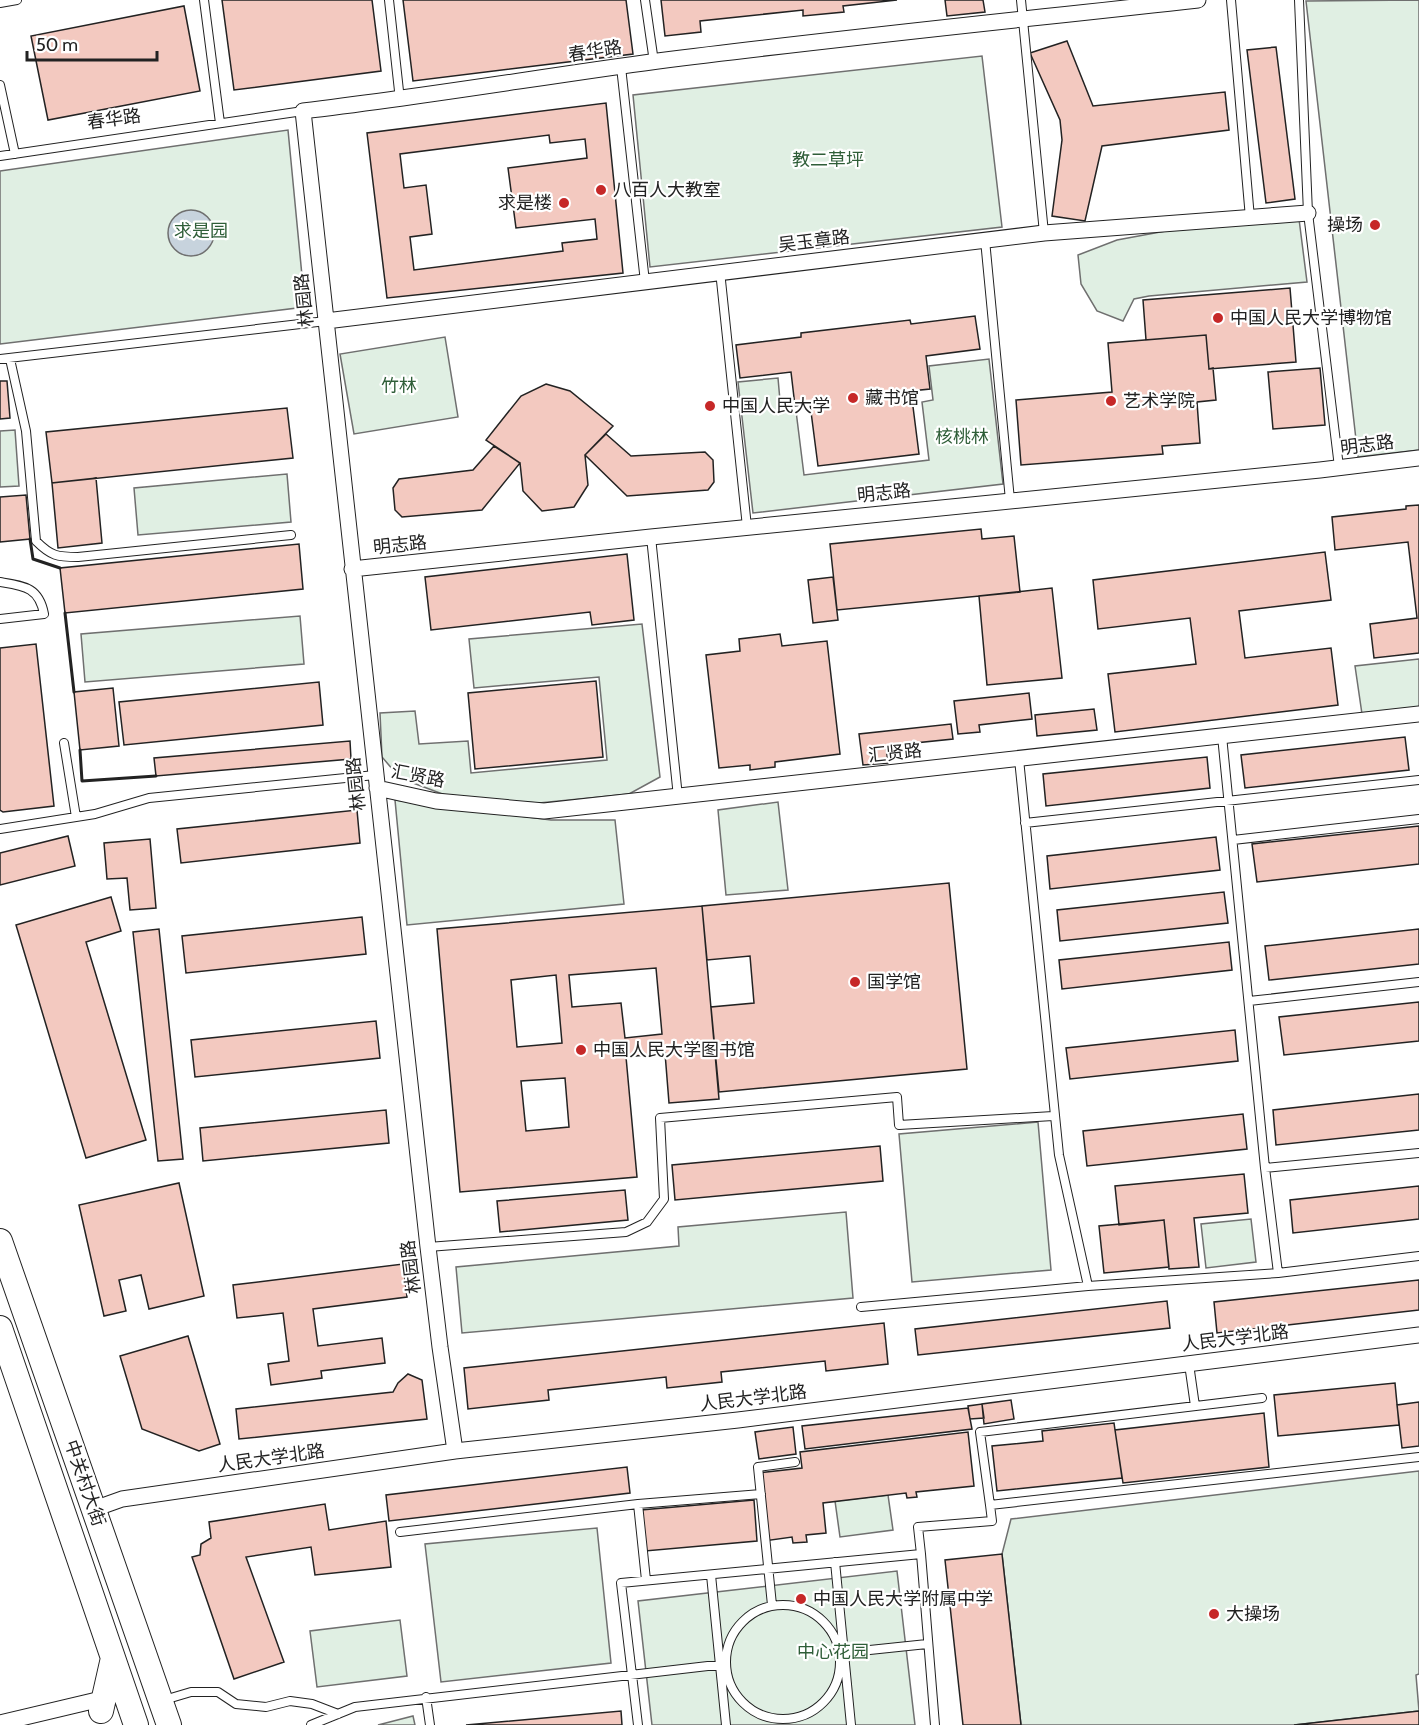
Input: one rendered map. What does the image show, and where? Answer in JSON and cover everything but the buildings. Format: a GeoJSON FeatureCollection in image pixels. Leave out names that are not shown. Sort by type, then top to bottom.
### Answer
{"type":"FeatureCollection","features":[{"type":"Feature","properties":{"kind":"main road","name":"中关村大街"},"geometry":{"type":"LineString","coordinates":[[0,1241],[169,1725]]}},
{"type":"Feature","properties":{"kind":"main road","name":"中关村大街"},"geometry":{"type":"LineString","coordinates":[[0,1328],[136,1725]]}},
{"type":"Feature","properties":{"kind":"main road"},"geometry":{"type":"LineString","coordinates":[[99,1706],[113,1658]]}},
{"type":"Feature","properties":{"kind":"street","name":"春华路"},"geometry":{"type":"LineString","coordinates":[[303,111],[400,100],[826,39],[1198,0]]}},
{"type":"Feature","properties":{"kind":"street","name":"林园路"},"geometry":{"type":"LineString","coordinates":[[303,111],[428,1247],[455,1451]]}},
{"type":"Feature","properties":{"kind":"street","name":"吴玉章路"},"geometry":{"type":"LineString","coordinates":[[326,321],[1044,233],[1308,213]]}},
{"type":"Feature","properties":{"kind":"street","name":"明志路"},"geometry":{"type":"LineString","coordinates":[[352,569],[1419,458]]}},
{"type":"Feature","properties":{"kind":"street","name":"汇贤路"},"geometry":{"type":"LineString","coordinates":[[376,781],[436,801],[544,811],[1419,714]]}},
{"type":"Feature","properties":{"kind":"street","name":"人民大学北路"},"geometry":{"type":"LineString","coordinates":[[94,1509],[122,1499],[455,1451],[750,1418],[1419,1335]]}},
{"type":"Feature","properties":{"kind":"street"},"geometry":{"type":"LineString","coordinates":[[0,1723],[99,1706]]}},
{"type":"Feature","properties":{"kind":"lane"},"geometry":{"type":"LineString","coordinates":[[0,3],[17,0]]}},
{"type":"Feature","properties":{"kind":"lane"},"geometry":{"type":"LineString","coordinates":[[204,0],[219,123]]}},
{"type":"Feature","properties":{"kind":"lane"},"geometry":{"type":"LineString","coordinates":[[389,0],[400,100]]}},
{"type":"Feature","properties":{"kind":"lane"},"geometry":{"type":"LineString","coordinates":[[645,0],[654,62]]}},
{"type":"Feature","properties":{"kind":"lane"},"geometry":{"type":"LineString","coordinates":[[1021,0],[1044,233]]}},
{"type":"Feature","properties":{"kind":"lane"},"geometry":{"type":"LineString","coordinates":[[1231,0],[1250,218]]}},
{"type":"Feature","properties":{"kind":"lane"},"geometry":{"type":"LineString","coordinates":[[1299,0],[1308,213],[1339,467]]}},
{"type":"Feature","properties":{"kind":"lane"},"geometry":{"type":"LineString","coordinates":[[621,67],[645,282]]}},
{"type":"Feature","properties":{"kind":"lane"},"geometry":{"type":"LineString","coordinates":[[0,85],[15,154]]}},
{"type":"Feature","properties":{"kind":"lane","name":"春华路"},"geometry":{"type":"LineString","coordinates":[[0,156],[303,111]]}},
{"type":"Feature","properties":{"kind":"lane"},"geometry":{"type":"LineString","coordinates":[[985,240],[1010,500]]}},
{"type":"Feature","properties":{"kind":"lane"},"geometry":{"type":"LineString","coordinates":[[720,272],[747,527]]}},
{"type":"Feature","properties":{"kind":"lane"},"geometry":{"type":"LineString","coordinates":[[0,359],[326,321]]}},
{"type":"Feature","properties":{"kind":"lane"},"geometry":{"type":"LineString","coordinates":[[10,359],[26,431],[36,541],[46,551],[57,557],[78,557],[291,535]]}},
{"type":"Feature","properties":{"kind":"lane"},"geometry":{"type":"LineString","coordinates":[[651,537],[678,797]]}},
{"type":"Feature","properties":{"kind":"lane"},"geometry":{"type":"LineString","coordinates":[[0,582],[22,586],[34,592],[42,603],[44,614],[0,619]]}},
{"type":"Feature","properties":{"kind":"lane"},"geometry":{"type":"LineString","coordinates":[[1222,736],[1265,1168],[1278,1273]]}},
{"type":"Feature","properties":{"kind":"lane"},"geometry":{"type":"LineString","coordinates":[[64,743],[76,817]]}},
{"type":"Feature","properties":{"kind":"lane"},"geometry":{"type":"LineString","coordinates":[[1019,759],[1053,1116],[1059,1155],[1088,1286]]}},
{"type":"Feature","properties":{"kind":"lane"},"geometry":{"type":"LineString","coordinates":[[1025,823],[1419,780]]}},
{"type":"Feature","properties":{"kind":"lane"},"geometry":{"type":"LineString","coordinates":[[0,829],[95,814],[149,798],[376,781]]}},
{"type":"Feature","properties":{"kind":"lane"},"geometry":{"type":"LineString","coordinates":[[1233,840],[1419,819]]}},
{"type":"Feature","properties":{"kind":"lane"},"geometry":{"type":"LineString","coordinates":[[1250,1000],[1419,982]]}},
{"type":"Feature","properties":{"kind":"lane"},"geometry":{"type":"LineString","coordinates":[[428,1247],[626,1232],[647,1222],[664,1199],[660,1118],[897,1097],[899,1125],[1053,1116]]}},
{"type":"Feature","properties":{"kind":"lane"},"geometry":{"type":"LineString","coordinates":[[1265,1168],[1419,1153]]}},
{"type":"Feature","properties":{"kind":"lane"},"geometry":{"type":"LineString","coordinates":[[861,1307],[1088,1286],[1278,1273],[1419,1256]]}},
{"type":"Feature","properties":{"kind":"lane"},"geometry":{"type":"LineString","coordinates":[[1190,1364],[1195,1406]]}},
{"type":"Feature","properties":{"kind":"lane"},"geometry":{"type":"LineString","coordinates":[[935,1725],[918,1527],[992,1521],[980,1432],[1262,1398]]}},
{"type":"Feature","properties":{"kind":"lane"},"geometry":{"type":"LineString","coordinates":[[990,1505],[1419,1457]]}},
{"type":"Feature","properties":{"kind":"lane"},"geometry":{"type":"LineString","coordinates":[[772,1605],[758,1467],[795,1462]]}},
{"type":"Feature","properties":{"kind":"lane"},"geometry":{"type":"LineString","coordinates":[[400,1532],[638,1504],[761,1494]]}},
{"type":"Feature","properties":{"kind":"lane"},"geometry":{"type":"LineString","coordinates":[[638,1504],[646,1580]]}},
{"type":"Feature","properties":{"kind":"lane"},"geometry":{"type":"LineString","coordinates":[[638,1725],[621,1583],[921,1554]]}},
{"type":"Feature","properties":{"kind":"lane"},"geometry":{"type":"LineString","coordinates":[[835,1562],[842,1653],[851,1725]]}},
{"type":"Feature","properties":{"kind":"lane"},"geometry":{"type":"LineString","coordinates":[[711,1575],[722,1664],[726,1725]]}},
{"type":"Feature","properties":{"kind":"lane"},"geometry":{"type":"LineString","coordinates":[[772,1605],[794,1605],[815,1614],[831,1630],[842,1653],[839,1673],[830,1694],[814,1710],[791,1722],[761,1715],[742,1703],[730,1685],[722,1664],[737,1626],[753,1612],[772,1605]]}},
{"type":"Feature","properties":{"kind":"lane"},"geometry":{"type":"LineString","coordinates":[[842,1653],[927,1644]]}},
{"type":"Feature","properties":{"kind":"lane"},"geometry":{"type":"LineString","coordinates":[[311,1725],[355,1707],[722,1664]]}},
{"type":"Feature","properties":{"kind":"lane"},"geometry":{"type":"LineString","coordinates":[[160,1701],[191,1692],[218,1692],[236,1704],[266,1707],[290,1701],[312,1704],[338,1714]]}},
{"type":"Feature","properties":{"kind":"lane"},"geometry":{"type":"LineString","coordinates":[[426,1697],[430,1725]]}},
{"type":"Feature","properties":{"kind":"green space","name":"操场"},"geometry":{"type":"Polygon","coordinates":[[[1419,0],[1419,450],[1358,457],[1306,1],[1419,0]]]}},
{"type":"Feature","properties":{"kind":"green space","name":"教二草坪"},"geometry":{"type":"Polygon","coordinates":[[[982,56],[1002,227],[650,267],[633,95],[982,56]]]}},
{"type":"Feature","properties":{"kind":"green space","name":"求是园"},"geometry":{"type":"Polygon","coordinates":[[[288,130],[305,307],[0,344],[0,171],[288,130]]]}},
{"type":"Feature","properties":{"kind":"green space"},"geometry":{"type":"Polygon","coordinates":[[[1299,219],[1307,282],[1134,299],[1123,321],[1097,311],[1081,284],[1078,255],[1117,240],[1171,230],[1299,219]]]}},
{"type":"Feature","properties":{"kind":"green space","name":"竹林"},"geometry":{"type":"Polygon","coordinates":[[[445,337],[458,417],[354,434],[340,354],[445,337]]]}},
{"type":"Feature","properties":{"kind":"green space","name":"核桃林"},"geometry":{"type":"Polygon","coordinates":[[[989,359],[1003,484],[753,513],[738,382],[778,378],[781,412],[796,411],[804,475],[929,460],[922,402],[933,400],[929,366],[989,359]]]}},
{"type":"Feature","properties":{"kind":"green space"},"geometry":{"type":"Polygon","coordinates":[[[15,430],[19,486],[0,487],[0,431],[15,430]]]}},
{"type":"Feature","properties":{"kind":"green space"},"geometry":{"type":"Polygon","coordinates":[[[287,474],[291,522],[138,535],[134,488],[287,474]]]}},
{"type":"Feature","properties":{"kind":"green space"},"geometry":{"type":"Polygon","coordinates":[[[300,616],[304,664],[85,682],[81,634],[300,616]]]}},
{"type":"Feature","properties":{"kind":"green space"},"geometry":{"type":"Polygon","coordinates":[[[642,624],[660,777],[629,794],[539,803],[453,798],[400,778],[382,757],[380,713],[415,711],[419,744],[468,741],[471,773],[607,760],[599,677],[474,688],[469,639],[642,624]]]}},
{"type":"Feature","properties":{"kind":"green space"},"geometry":{"type":"Polygon","coordinates":[[[1419,659],[1419,708],[1362,714],[1355,666],[1419,659]]]}},
{"type":"Feature","properties":{"kind":"green space"},"geometry":{"type":"Polygon","coordinates":[[[395,800],[551,820],[615,820],[624,904],[407,925],[395,800]]]}},
{"type":"Feature","properties":{"kind":"green space"},"geometry":{"type":"Polygon","coordinates":[[[778,802],[788,890],[726,895],[718,810],[778,802]]]}},
{"type":"Feature","properties":{"kind":"green space"},"geometry":{"type":"Polygon","coordinates":[[[1038,1122],[1051,1270],[912,1282],[899,1134],[1038,1122]]]}},
{"type":"Feature","properties":{"kind":"green space"},"geometry":{"type":"Polygon","coordinates":[[[846,1212],[853,1298],[462,1333],[456,1267],[679,1246],[678,1227],[846,1212]]]}},
{"type":"Feature","properties":{"kind":"green space"},"geometry":{"type":"Polygon","coordinates":[[[1251,1219],[1256,1262],[1206,1268],[1201,1224],[1251,1219]]]}},
{"type":"Feature","properties":{"kind":"green space","name":"大操场"},"geometry":{"type":"Polygon","coordinates":[[[1419,1471],[1419,1674],[1416,1675],[1419,1711],[1294,1725],[1021,1725],[1002,1554],[1011,1519],[1419,1471]]]}},
{"type":"Feature","properties":{"kind":"green space"},"geometry":{"type":"Polygon","coordinates":[[[888,1495],[893,1530],[840,1537],[835,1501],[888,1495]]]}},
{"type":"Feature","properties":{"kind":"green space"},"geometry":{"type":"Polygon","coordinates":[[[597,1528],[611,1663],[441,1682],[425,1544],[597,1528]]]}},
{"type":"Feature","properties":{"kind":"green space","name":"中心花园"},"geometry":{"type":"Polygon","coordinates":[[[897,1571],[915,1725],[652,1725],[638,1601],[897,1571]]]}},
{"type":"Feature","properties":{"kind":"green space"},"geometry":{"type":"Polygon","coordinates":[[[400,1620],[407,1676],[317,1687],[310,1631],[400,1620]]]}},
{"type":"Feature","properties":{"kind":"green space"},"geometry":{"type":"Polygon","coordinates":[[[413,1716],[415,1725],[378,1725],[413,1716]]]}},
{"type":"Feature","properties":{"kind":"shaded area"},"geometry":{"type":"Polygon","coordinates":[[[191,210],[207,217],[214,233],[207,249],[191,256],[175,249],[168,233],[175,217],[191,210]]]}},
{"type":"Feature","properties":{"kind":"wall"},"geometry":{"type":"LineString","coordinates":[[30,539],[33,559],[60,568]]}},
{"type":"Feature","properties":{"kind":"wall"},"geometry":{"type":"LineString","coordinates":[[65,613],[74,692]]}},
{"type":"Feature","properties":{"kind":"wall"},"geometry":{"type":"LineString","coordinates":[[80,750],[82,781],[156,776]]}},
{"type":"Feature","properties":{"kind":"place","name":"八百人大教室"},"geometry":{"type":"Point","coordinates":[601,190]}},
{"type":"Feature","properties":{"kind":"place","name":"求是楼"},"geometry":{"type":"Point","coordinates":[564,203]}},
{"type":"Feature","properties":{"kind":"place","name":"操场"},"geometry":{"type":"Point","coordinates":[1375,225]}},
{"type":"Feature","properties":{"kind":"place","name":"中国人民大学博物馆"},"geometry":{"type":"Point","coordinates":[1218,318]}},
{"type":"Feature","properties":{"kind":"place","name":"藏书馆"},"geometry":{"type":"Point","coordinates":[853,398]}},
{"type":"Feature","properties":{"kind":"place","name":"艺术学院"},"geometry":{"type":"Point","coordinates":[1111,401]}},
{"type":"Feature","properties":{"kind":"place","name":"中国人民大学"},"geometry":{"type":"Point","coordinates":[710,406]}},
{"type":"Feature","properties":{"kind":"place","name":"国学馆"},"geometry":{"type":"Point","coordinates":[855,982]}},
{"type":"Feature","properties":{"kind":"place","name":"中国人民大学图书馆"},"geometry":{"type":"Point","coordinates":[581,1050]}},
{"type":"Feature","properties":{"kind":"place","name":"中国人民大学附属中学"},"geometry":{"type":"Point","coordinates":[801,1599]}},
{"type":"Feature","properties":{"kind":"place","name":"大操场"},"geometry":{"type":"Point","coordinates":[1214,1614]}}]}
